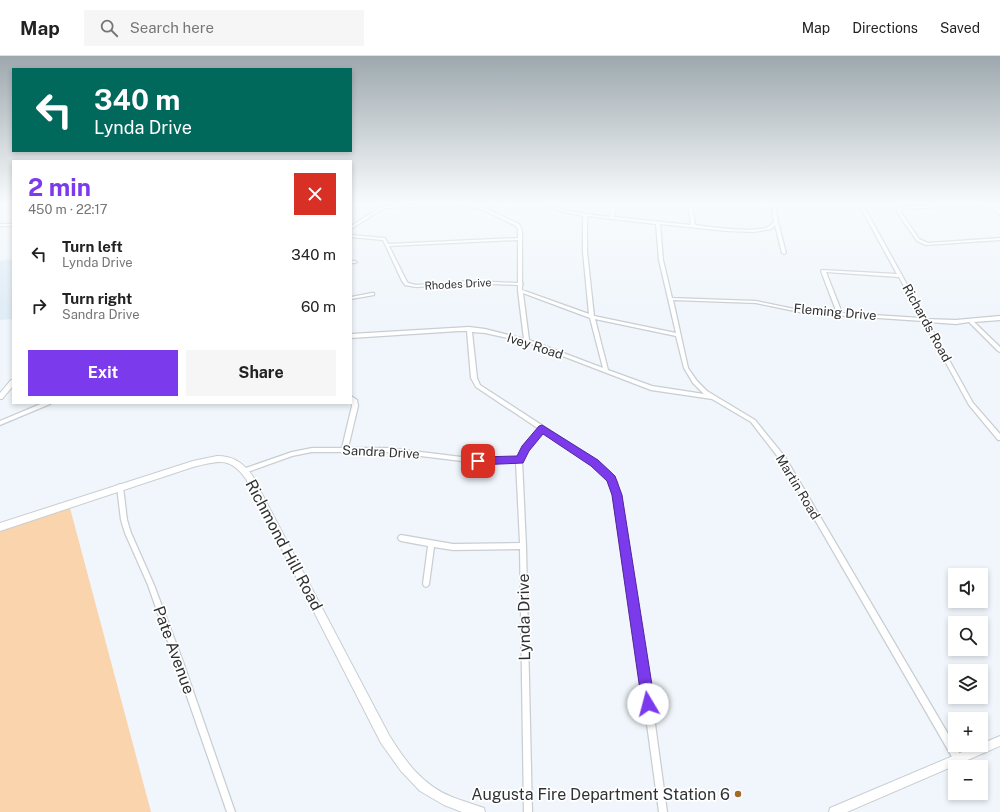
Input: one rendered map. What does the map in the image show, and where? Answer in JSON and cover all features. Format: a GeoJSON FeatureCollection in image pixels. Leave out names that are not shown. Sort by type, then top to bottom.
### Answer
{"type":"FeatureCollection","features":[{"type":"Feature","properties":{"kind":"street"},"geometry":{"type":"LineString","coordinates":[[376,238],[384,239],[388,246],[520,239],[520,291],[527,341]]}},
{"type":"Feature","properties":{"kind":"street"},"geometry":{"type":"LineString","coordinates":[[585,238],[585,252],[592,317],[606,371]]}},
{"type":"Feature","properties":{"kind":"street","name":"Martin Road"},"geometry":{"type":"LineString","coordinates":[[659,238],[661,260],[671,299],[683,362],[690,375],[700,387],[714,398],[753,421],[783,459],[958,759]]}},
{"type":"Feature","properties":{"kind":"street"},"geometry":{"type":"LineString","coordinates":[[780,238],[784,253]]}},
{"type":"Feature","properties":{"kind":"street","name":"Richards Road"},"geometry":{"type":"LineString","coordinates":[[880,238],[973,407],[1000,438]]}},
{"type":"Feature","properties":{"kind":"street"},"geometry":{"type":"LineString","coordinates":[[917,238],[927,244],[1000,239]]}},
{"type":"Feature","properties":{"kind":"street","name":"Rhodes Drive"},"geometry":{"type":"LineString","coordinates":[[388,246],[404,281],[407,284],[416,286],[472,282],[521,284]]}},
{"type":"Feature","properties":{"kind":"street"},"geometry":{"type":"LineString","coordinates":[[840,314],[823,271],[901,276]]}},
{"type":"Feature","properties":{"kind":"street"},"geometry":{"type":"LineString","coordinates":[[520,291],[592,317],[678,335]]}},
{"type":"Feature","properties":{"kind":"street"},"geometry":{"type":"LineString","coordinates":[[352,298],[372,294]]}},
{"type":"Feature","properties":{"kind":"street","name":"Fleming Drive"},"geometry":{"type":"LineString","coordinates":[[671,299],[756,302],[804,312],[925,320],[970,322],[1000,318]]}},
{"type":"Feature","properties":{"kind":"street"},"geometry":{"type":"LineString","coordinates":[[970,322],[1000,350]]}},
{"type":"Feature","properties":{"kind":"street"},"geometry":{"type":"LineString","coordinates":[[469,329],[476,384],[595,463],[608,474],[614,482],[642,658],[663,812]]}},
{"type":"Feature","properties":{"kind":"street","name":"Ivey Road"},"geometry":{"type":"LineString","coordinates":[[352,336],[469,329],[527,341],[651,388],[714,398]]}},
{"type":"Feature","properties":{"kind":"street"},"geometry":{"type":"LineString","coordinates":[[0,397],[12,383]]}},
{"type":"Feature","properties":{"kind":"street"},"geometry":{"type":"LineString","coordinates":[[345,449],[355,406],[352,399]]}},
{"type":"Feature","properties":{"kind":"street"},"geometry":{"type":"LineString","coordinates":[[0,423],[46,404]]}},
{"type":"Feature","properties":{"kind":"street"},"geometry":{"type":"LineString","coordinates":[[520,460],[525,449],[542,429]]}},
{"type":"Feature","properties":{"kind":"street","name":"Sandra Drive"},"geometry":{"type":"LineString","coordinates":[[245,471],[300,451],[345,449],[388,450],[478,461],[520,460]]}},
{"type":"Feature","properties":{"kind":"street","name":"Richmond Hill Road"},"geometry":{"type":"LineString","coordinates":[[0,527],[193,464],[219,458],[232,460],[245,471],[385,739],[398,760],[411,777],[429,791],[444,799],[480,812]]}},
{"type":"Feature","properties":{"kind":"street","name":"Lynda Drive"},"geometry":{"type":"LineString","coordinates":[[520,460],[528,812]]}},
{"type":"Feature","properties":{"kind":"street","name":"Pate Avenue"},"geometry":{"type":"LineString","coordinates":[[120,488],[124,520],[128,533],[151,585],[231,812]]}},
{"type":"Feature","properties":{"kind":"street"},"geometry":{"type":"LineString","coordinates":[[401,538],[454,547],[523,546]]}},
{"type":"Feature","properties":{"kind":"street"},"geometry":{"type":"LineString","coordinates":[[426,584],[431,544]]}},
{"type":"Feature","properties":{"kind":"street"},"geometry":{"type":"LineString","coordinates":[[837,811],[1000,741]]}},
{"type":"Feature","properties":{"kind":"shaded area"},"geometry":{"type":"Polygon","coordinates":[[[12,259],[12,319],[0,320],[0,261],[12,259]]]}},
{"type":"Feature","properties":{"kind":"shaded area"},"geometry":{"type":"Polygon","coordinates":[[[70,508],[151,812],[0,812],[0,528],[70,508]]]}},
{"type":"Feature","properties":{"kind":"place","name":"Augusta Fire Department Station 6"},"geometry":{"type":"Point","coordinates":[738,794]}},
{"type":"Feature","properties":{"kind":"route"},"geometry":{"type":"LineString","coordinates":[[478,461],[520,460],[522,453],[542,429],[602,468],[614,482],[648,704]]}}]}
